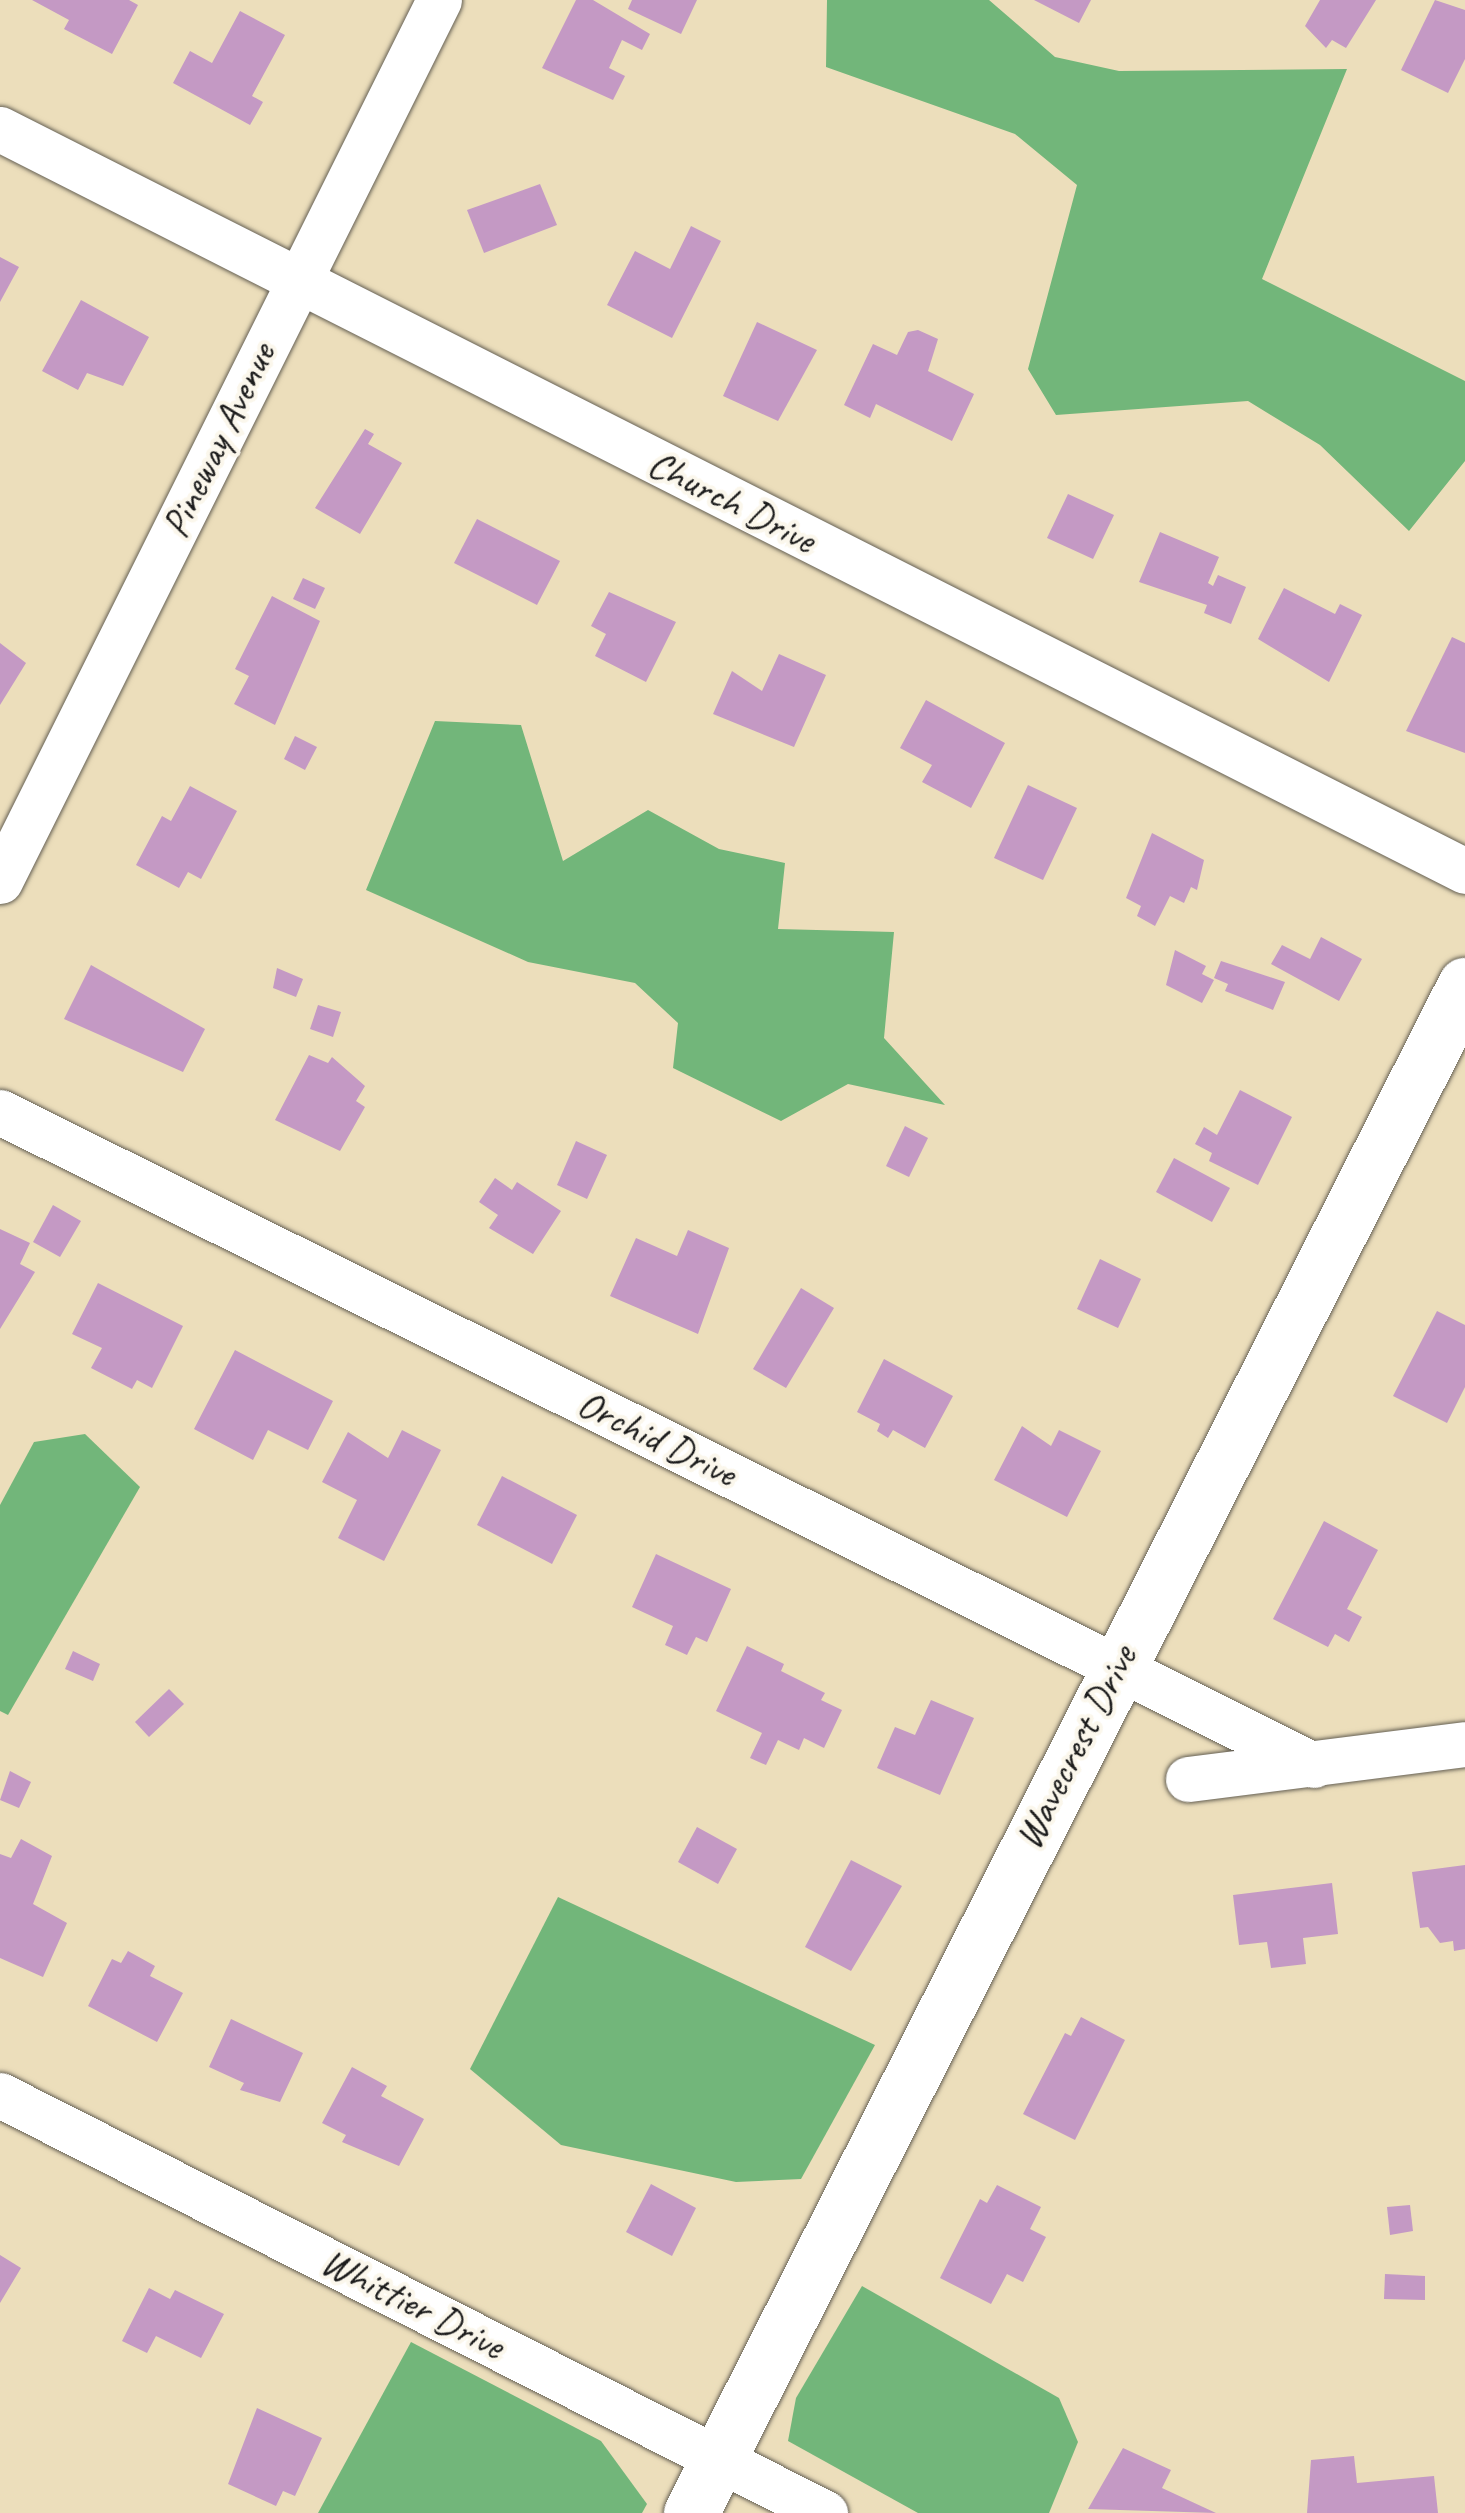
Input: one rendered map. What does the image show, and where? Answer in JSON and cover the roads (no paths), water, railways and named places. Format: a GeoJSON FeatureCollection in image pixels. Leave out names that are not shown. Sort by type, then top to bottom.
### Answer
{"type":"FeatureCollection","features":[{"type":"Feature","properties":{"kind":"street","name":"Pineway Avenue"},"geometry":{"type":"LineString","coordinates":[[0,880],[439,0]]}},
{"type":"Feature","properties":{"kind":"street","name":"Church Drive"},"geometry":{"type":"LineString","coordinates":[[0,129],[1465,872]]}},
{"type":"Feature","properties":{"kind":"street","name":"Wavecrest Drive"},"geometry":{"type":"LineString","coordinates":[[692,2513],[1116,1667],[1465,985]]}},
{"type":"Feature","properties":{"kind":"street","name":"Orchid Drive"},"geometry":{"type":"LineString","coordinates":[[0,1112],[1314,1765]]}},
{"type":"Feature","properties":{"kind":"street"},"geometry":{"type":"LineString","coordinates":[[1188,1779],[1465,1744]]}},
{"type":"Feature","properties":{"kind":"street","name":"Whittier Drive"},"geometry":{"type":"LineString","coordinates":[[0,2095],[825,2513]]}}]}
